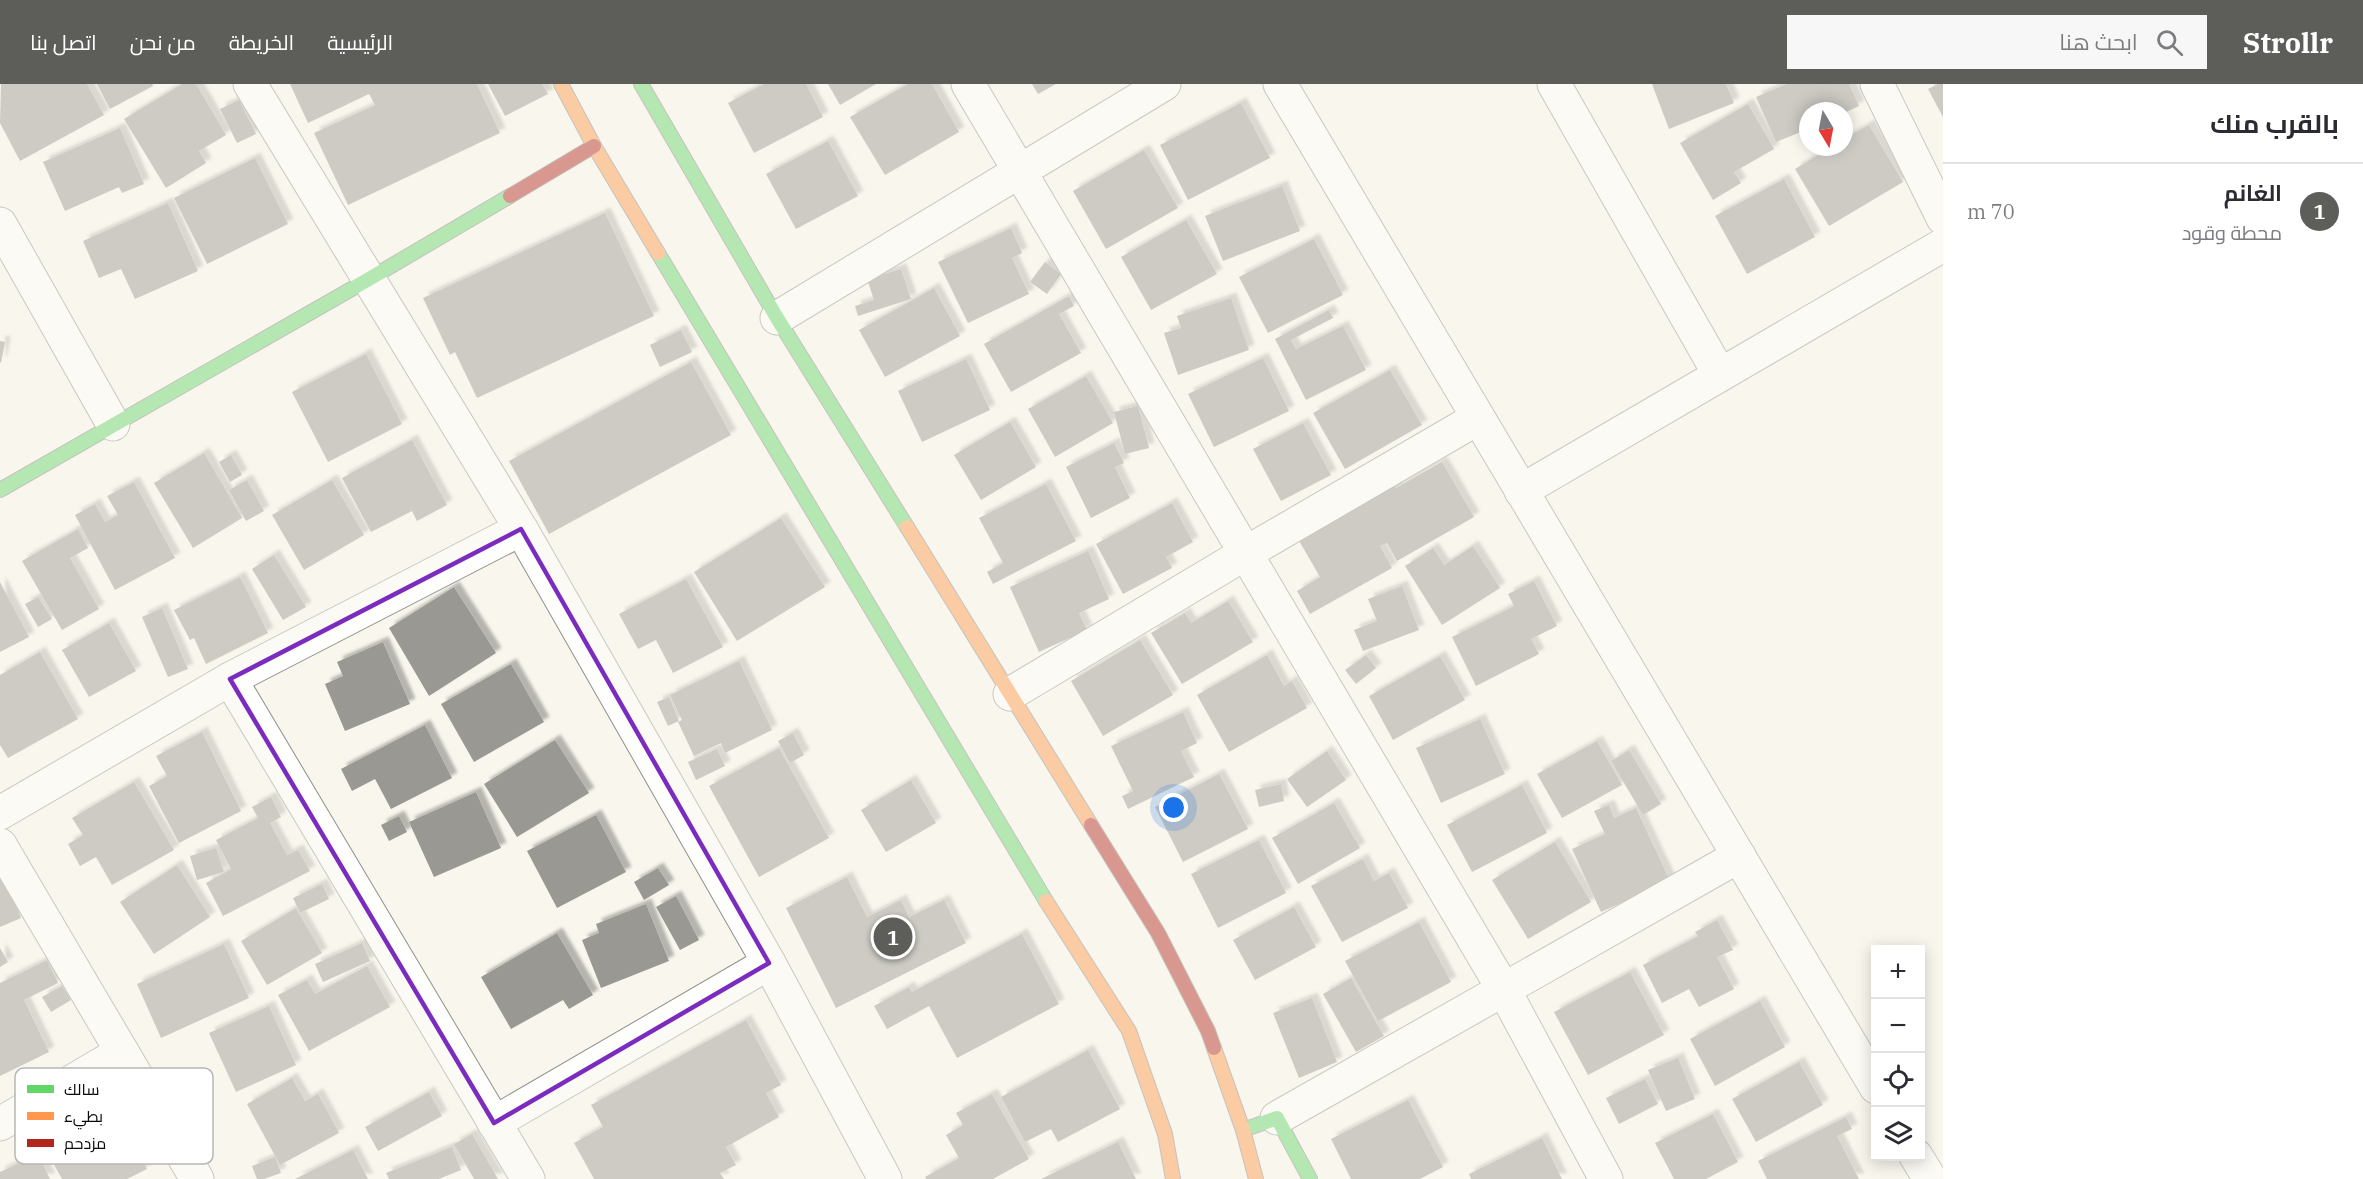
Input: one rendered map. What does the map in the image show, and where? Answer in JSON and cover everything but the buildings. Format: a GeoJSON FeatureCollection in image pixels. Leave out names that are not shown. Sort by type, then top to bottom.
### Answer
{"type":"FeatureCollection","features":[{"type":"Feature","properties":{"kind":"street"},"geometry":{"type":"LineString","coordinates":[[250,84],[521,529],[769,963],[885,1179]]}},
{"type":"Feature","properties":{"kind":"street"},"geometry":{"type":"LineString","coordinates":[[561,84],[594,146],[1053,913],[1129,1031],[1165,1134],[1173,1179]]}},
{"type":"Feature","properties":{"kind":"street"},"geometry":{"type":"LineString","coordinates":[[641,84],[777,318],[1158,933],[1208,1031],[1243,1130],[1256,1179]]}},
{"type":"Feature","properties":{"kind":"street"},"geometry":{"type":"LineString","coordinates":[[968,84],[1504,990],[1606,1179]]}},
{"type":"Feature","properties":{"kind":"street"},"geometry":{"type":"LineString","coordinates":[[777,318],[1164,84]]}},
{"type":"Feature","properties":{"kind":"street"},"geometry":{"type":"LineString","coordinates":[[1280,84],[1871,1080]]}},
{"type":"Feature","properties":{"kind":"street"},"geometry":{"type":"LineString","coordinates":[[1554,84],[1720,375]]}},
{"type":"Feature","properties":{"kind":"street"},"geometry":{"type":"LineString","coordinates":[[1877,84],[1943,219]]}},
{"type":"Feature","properties":{"kind":"street"},"geometry":{"type":"LineString","coordinates":[[0,490],[369,279],[594,146]]}},
{"type":"Feature","properties":{"kind":"street"},"geometry":{"type":"LineString","coordinates":[[0,224],[113,424]]}},
{"type":"Feature","properties":{"kind":"street"},"geometry":{"type":"LineString","coordinates":[[1521,491],[1943,245]]}},
{"type":"Feature","properties":{"kind":"street"},"geometry":{"type":"LineString","coordinates":[[1010,694],[1478,418]]}},
{"type":"Feature","properties":{"kind":"street"},"geometry":{"type":"LineString","coordinates":[[0,813],[230,679],[521,529]]}},
{"type":"Feature","properties":{"kind":"street"},"geometry":{"type":"LineString","coordinates":[[230,679],[528,1179]]}},
{"type":"Feature","properties":{"kind":"street"},"geometry":{"type":"LineString","coordinates":[[0,845],[131,1068]]}},
{"type":"Feature","properties":{"kind":"street"},"geometry":{"type":"LineString","coordinates":[[1243,1130],[1277,1118],[1739,856]]}},
{"type":"Feature","properties":{"kind":"street"},"geometry":{"type":"LineString","coordinates":[[494,1123],[769,963]]}},
{"type":"Feature","properties":{"kind":"street"},"geometry":{"type":"LineString","coordinates":[[95,1068],[122,1052]]}},
{"type":"Feature","properties":{"kind":"street"},"geometry":{"type":"LineString","coordinates":[[0,1124],[15,1115]]}},
{"type":"Feature","properties":{"kind":"street"},"geometry":{"type":"LineString","coordinates":[[1277,1118],[1310,1179]]}},
{"type":"Feature","properties":{"kind":"street"},"geometry":{"type":"LineString","coordinates":[[188,1164],[197,1179]]}},
{"type":"Feature","properties":{"kind":"highlighted area"},"geometry":{"type":"Polygon","coordinates":[[[521,529],[769,963],[494,1123],[230,679],[521,529]]]}},
{"type":"Feature","properties":{"kind":"traffic: fast"},"geometry":{"type":"LineString","coordinates":[[641,84],[777,318],[907,527]]}},
{"type":"Feature","properties":{"kind":"traffic: fast"},"geometry":{"type":"LineString","coordinates":[[0,490],[510,196]]}},
{"type":"Feature","properties":{"kind":"traffic: fast"},"geometry":{"type":"LineString","coordinates":[[658,253],[1046,901]]}},
{"type":"Feature","properties":{"kind":"traffic: fast"},"geometry":{"type":"LineString","coordinates":[[1243,1130],[1277,1118],[1310,1179]]}},
{"type":"Feature","properties":{"kind":"traffic: slow"},"geometry":{"type":"LineString","coordinates":[[561,84],[594,146],[658,253]]}},
{"type":"Feature","properties":{"kind":"traffic: slow"},"geometry":{"type":"LineString","coordinates":[[907,527],[1091,825]]}},
{"type":"Feature","properties":{"kind":"traffic: slow"},"geometry":{"type":"LineString","coordinates":[[1046,901],[1129,1031],[1165,1134],[1173,1179]]}},
{"type":"Feature","properties":{"kind":"traffic: slow"},"geometry":{"type":"LineString","coordinates":[[1214,1048],[1243,1130],[1256,1179]]}},
{"type":"Feature","properties":{"kind":"traffic: jam"},"geometry":{"type":"LineString","coordinates":[[510,196],[594,146]]}},
{"type":"Feature","properties":{"kind":"traffic: jam"},"geometry":{"type":"LineString","coordinates":[[1091,825],[1158,933],[1208,1031],[1214,1048]]}},
{"type":"Feature","properties":{"kind":"place","name":"الغانم"},"geometry":{"type":"Point","coordinates":[893,937]}}]}
